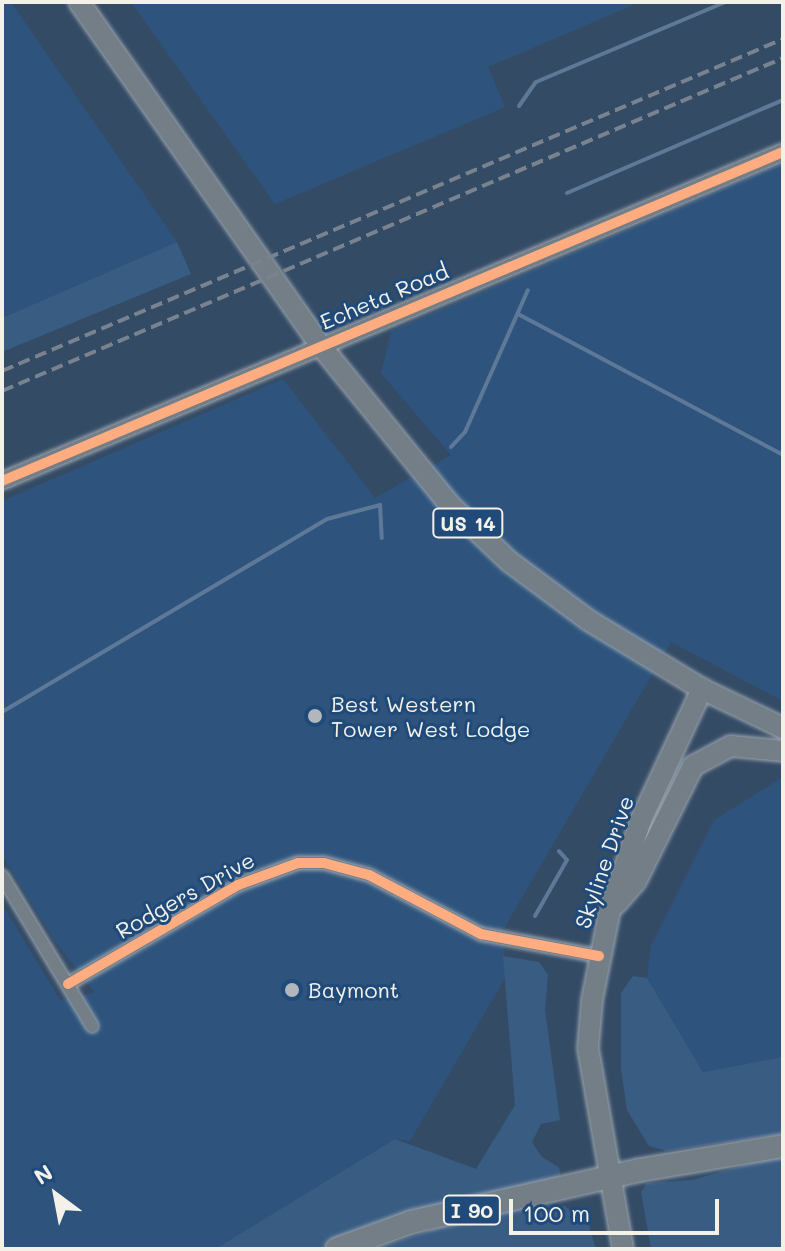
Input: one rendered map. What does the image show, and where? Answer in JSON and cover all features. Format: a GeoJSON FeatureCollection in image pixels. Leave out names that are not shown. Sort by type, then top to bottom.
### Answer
{"type":"FeatureCollection","features":[{"type":"Feature","properties":{"kind":"highway","name":"I 90"},"geometry":{"type":"LineString","coordinates":[[337,1249],[411,1222],[608,1179],[783,1146]]}},
{"type":"Feature","properties":{"kind":"main road","name":"US 14"},"geometry":{"type":"LineString","coordinates":[[79,2],[320,345],[432,486],[477,533],[588,620],[702,689]]}},
{"type":"Feature","properties":{"kind":"main road"},"geometry":{"type":"LineString","coordinates":[[702,689],[783,728]]}},
{"type":"Feature","properties":{"kind":"main road","name":"Skyline Drive"},"geometry":{"type":"LineString","coordinates":[[623,1249],[608,1179],[588,1048],[599,956],[610,910],[641,820],[702,689]]}},
{"type":"Feature","properties":{"kind":"main road"},"geometry":{"type":"LineString","coordinates":[[610,910],[636,881],[693,766],[731,746],[783,751]]}},
{"type":"Feature","properties":{"kind":"street","name":"Echeta Road"},"geometry":{"type":"LineString","coordinates":[[2,481],[783,152]]}},
{"type":"Feature","properties":{"kind":"street","name":"Rodgers Drive"},"geometry":{"type":"LineString","coordinates":[[68,984],[238,885],[298,863],[324,863],[369,875],[481,934],[599,956]]}},
{"type":"Feature","properties":{"kind":"street"},"geometry":{"type":"LineString","coordinates":[[2,876],[92,1026]]}},
{"type":"Feature","properties":{"kind":"shaded area"},"geometry":{"type":"Polygon","coordinates":[[[2,2],[11,2],[177,242],[2,318],[2,2]]]}},
{"type":"Feature","properties":{"kind":"shaded area"},"geometry":{"type":"Polygon","coordinates":[[[131,2],[640,2],[488,67],[505,107],[275,204],[131,2]]]}},
{"type":"Feature","properties":{"kind":"shaded area"},"geometry":{"type":"Polygon","coordinates":[[[783,163],[783,701],[671,642],[503,930],[505,978],[410,1141],[395,1139],[215,1249],[4,1249],[2,904],[60,1000],[95,993],[55,941],[2,855],[2,501],[283,379],[375,498],[451,455],[381,373],[391,331],[783,163]]]}},
{"type":"Feature","properties":{"kind":"shaded area"},"geometry":{"type":"Polygon","coordinates":[[[177,242],[191,274],[2,352],[2,318],[177,242]]]}},
{"type":"Feature","properties":{"kind":"shaded area"},"geometry":{"type":"Polygon","coordinates":[[[783,777],[783,1057],[703,1072],[647,978],[651,946],[714,820],[783,777]]]}},
{"type":"Feature","properties":{"kind":"shaded area"},"geometry":{"type":"Polygon","coordinates":[[[503,956],[539,962],[548,975],[545,1010],[560,1120],[541,1124],[532,1142],[542,1157],[559,1167],[561,1180],[462,1197],[323,1249],[215,1249],[395,1139],[476,1169],[515,1105],[503,956]]]}},
{"type":"Feature","properties":{"kind":"shaded area"},"geometry":{"type":"Polygon","coordinates":[[[633,976],[647,978],[703,1072],[783,1057],[783,1134],[667,1151],[649,1146],[627,1110],[621,1068],[621,993],[633,976]]]}},
{"type":"Feature","properties":{"kind":"shaded area"},"geometry":{"type":"Polygon","coordinates":[[[783,1154],[783,1249],[651,1249],[641,1192],[647,1183],[692,1180],[783,1154]]]}},
{"type":"Feature","properties":{"kind":"shaded area"},"geometry":{"type":"Polygon","coordinates":[[[565,1206],[589,1225],[596,1249],[374,1249],[444,1226],[525,1207],[565,1206]]]}},
{"type":"Feature","properties":{"kind":"waterway"},"geometry":{"type":"LineString","coordinates":[[519,106],[536,82],[725,2]]}},
{"type":"Feature","properties":{"kind":"waterway"},"geometry":{"type":"LineString","coordinates":[[567,193],[783,100]]}},
{"type":"Feature","properties":{"kind":"waterway"},"geometry":{"type":"LineString","coordinates":[[451,447],[465,432],[528,290]]}},
{"type":"Feature","properties":{"kind":"waterway"},"geometry":{"type":"LineString","coordinates":[[518,314],[783,455]]}},
{"type":"Feature","properties":{"kind":"waterway"},"geometry":{"type":"LineString","coordinates":[[2,712],[327,519],[380,505],[382,538]]}},
{"type":"Feature","properties":{"kind":"waterway"},"geometry":{"type":"LineString","coordinates":[[535,916],[567,860],[559,851]]}},
{"type":"Feature","properties":{"kind":"railway"},"geometry":{"type":"LineString","coordinates":[[2,371],[783,39]]}},
{"type":"Feature","properties":{"kind":"railway"},"geometry":{"type":"LineString","coordinates":[[2,391],[783,58]]}},
{"type":"Feature","properties":{"kind":"cycle path"},"geometry":{"type":"LineString","coordinates":[[2,481],[783,152]]}},
{"type":"Feature","properties":{"kind":"cycle path"},"geometry":{"type":"LineString","coordinates":[[68,984],[238,885],[298,863],[324,863],[369,875],[481,934],[599,956]]}},
{"type":"Feature","properties":{"kind":"place","name":"Best Western Tower West Lodge"},"geometry":{"type":"Point","coordinates":[315,716]}},
{"type":"Feature","properties":{"kind":"place","name":"Baymont"},"geometry":{"type":"Point","coordinates":[292,990]}}]}
